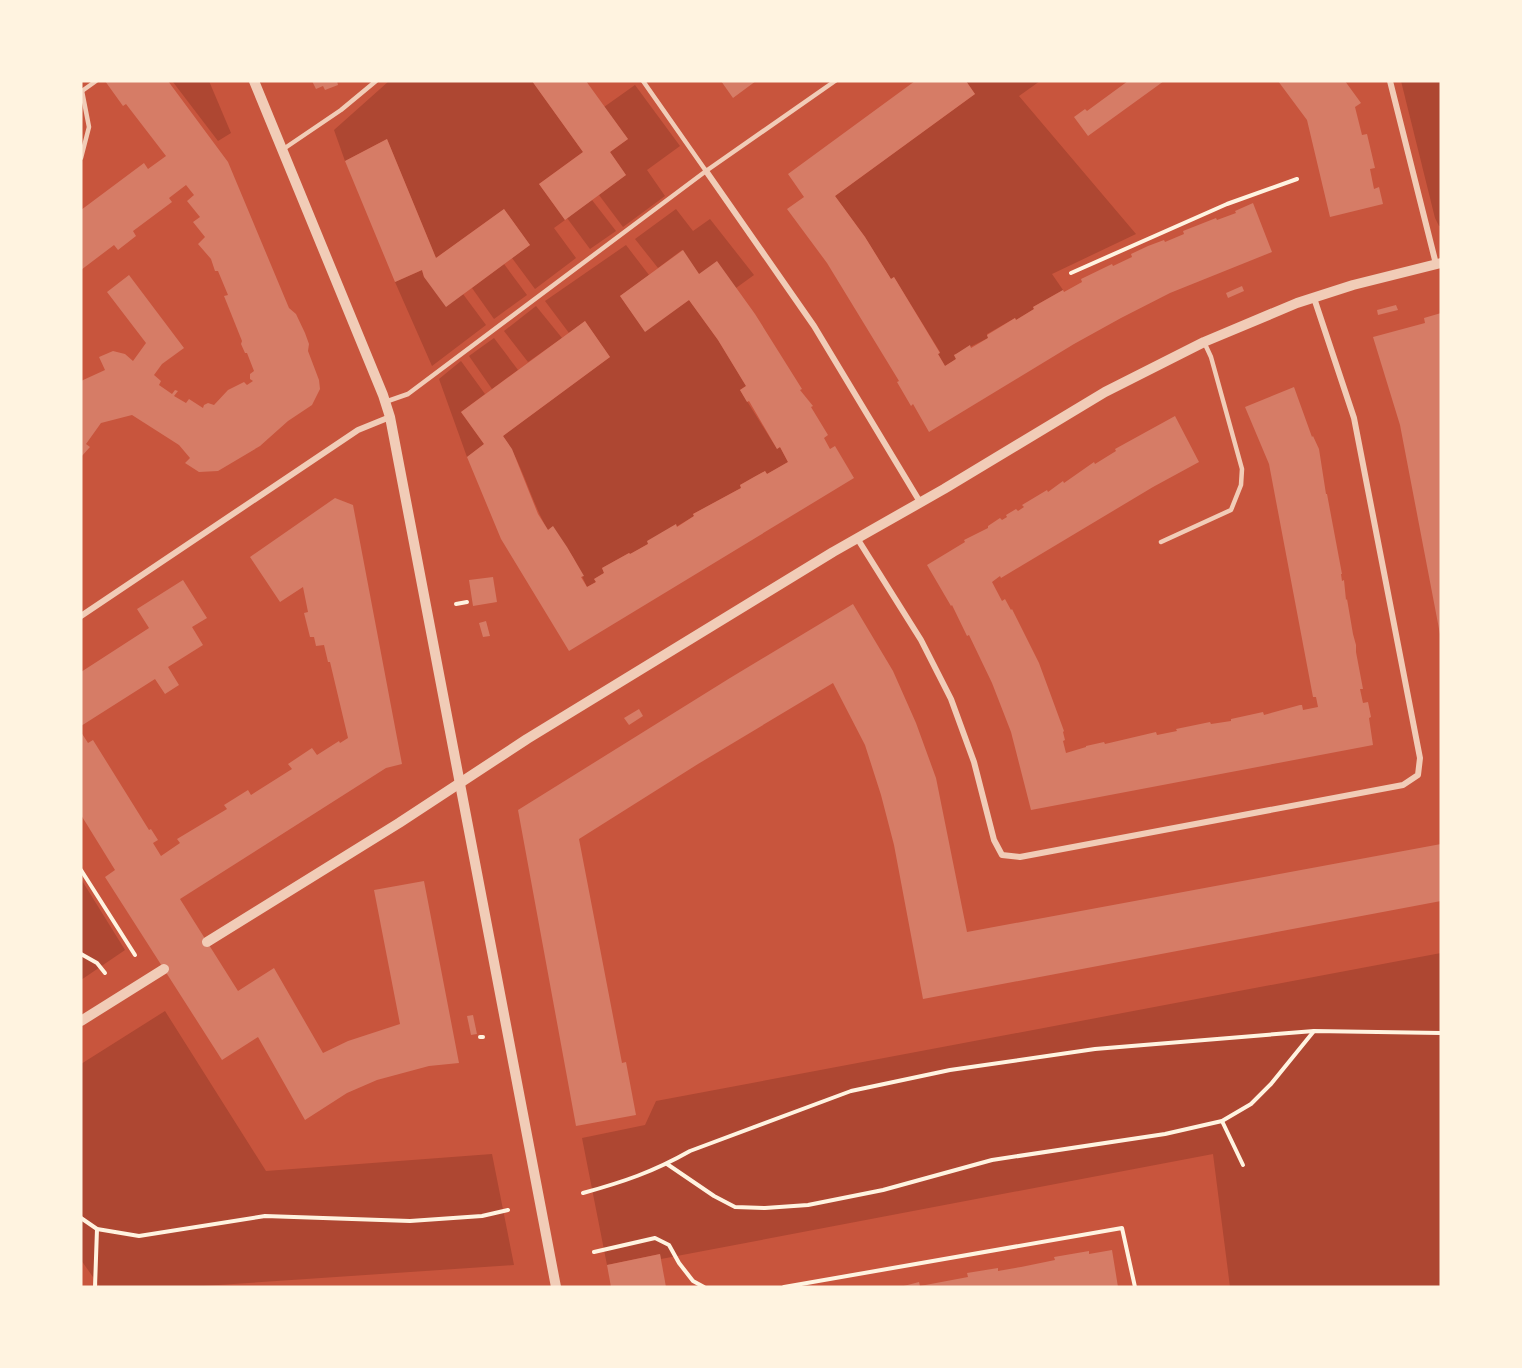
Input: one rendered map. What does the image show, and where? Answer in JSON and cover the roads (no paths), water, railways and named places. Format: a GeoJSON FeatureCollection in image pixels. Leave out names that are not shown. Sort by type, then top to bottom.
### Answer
{"type":"FeatureCollection","features":[{"type":"Feature","properties":{"kind":"street"},"geometry":{"type":"LineString","coordinates":[[254,81],[390,417],[556,1287]]}},
{"type":"Feature","properties":{"kind":"street"},"geometry":{"type":"LineString","coordinates":[[207,942],[399,823],[527,739],[857,538],[1105,392],[1204,342],[1314,298],[1439,263],[1390,81]]}},
{"type":"Feature","properties":{"kind":"street"},"geometry":{"type":"LineString","coordinates":[[706,171],[814,326],[920,502]]}},
{"type":"Feature","properties":{"kind":"street"},"geometry":{"type":"LineString","coordinates":[[857,538],[921,640],[951,699],[974,762],[994,840],[1002,855],[1020,857],[1392,787],[1411,781],[1418,776],[1420,758],[1354,418],[1314,298]]}},
{"type":"Feature","properties":{"kind":"street"},"geometry":{"type":"LineString","coordinates":[[81,616],[358,430],[390,417]]}},
{"type":"Feature","properties":{"kind":"street"},"geometry":{"type":"LineString","coordinates":[[81,1021],[164,969]]}},
{"type":"Feature","properties":{"kind":"lane"},"geometry":{"type":"LineString","coordinates":[[81,158],[89,127],[82,91],[96,81]]}},
{"type":"Feature","properties":{"kind":"lane"},"geometry":{"type":"LineString","coordinates":[[282,150],[341,110],[376,81]]}},
{"type":"Feature","properties":{"kind":"lane"},"geometry":{"type":"LineString","coordinates":[[643,81],[706,171]]}},
{"type":"Feature","properties":{"kind":"lane"},"geometry":{"type":"LineString","coordinates":[[385,402],[408,394],[706,171],[835,81]]}},
{"type":"Feature","properties":{"kind":"lane"},"geometry":{"type":"LineString","coordinates":[[1161,542],[1231,510],[1240,485],[1242,469],[1211,357],[1204,342]]}}]}
